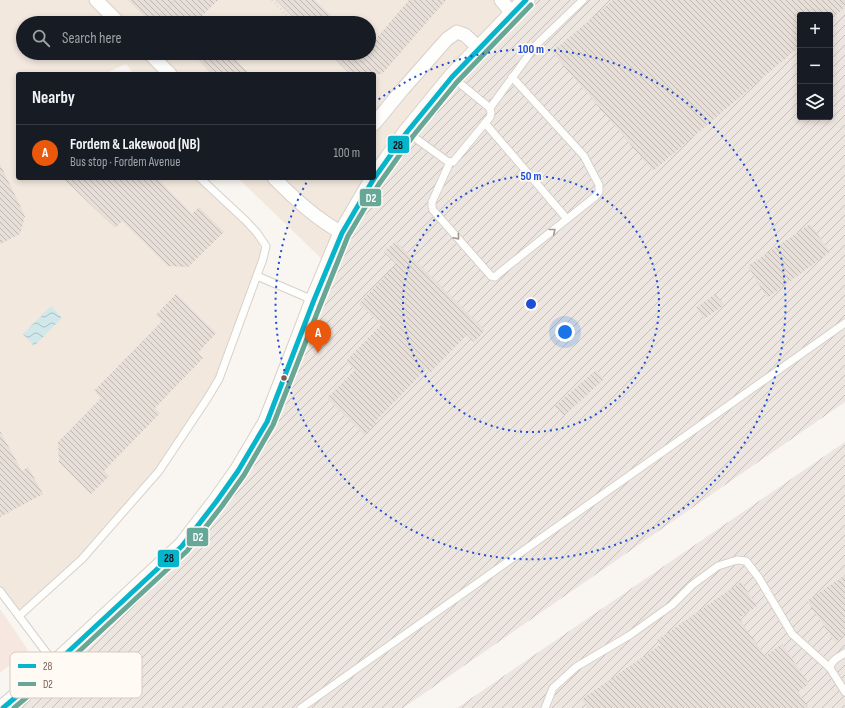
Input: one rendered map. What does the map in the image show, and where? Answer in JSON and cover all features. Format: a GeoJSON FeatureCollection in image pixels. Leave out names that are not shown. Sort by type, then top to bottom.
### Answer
{"type":"FeatureCollection","features":[{"type":"Feature","properties":{"kind":"street"},"geometry":{"type":"LineString","coordinates":[[96,0],[112,16]]}},
{"type":"Feature","properties":{"kind":"street"},"geometry":{"type":"LineString","coordinates":[[501,0],[512,13]]}},
{"type":"Feature","properties":{"kind":"street"},"geometry":{"type":"LineString","coordinates":[[376,173],[406,132],[452,77],[526,0]]}},
{"type":"Feature","properties":{"kind":"street"},"geometry":{"type":"LineString","coordinates":[[376,122],[447,39],[457,32],[465,35],[479,48]]}},
{"type":"Feature","properties":{"kind":"street"},"geometry":{"type":"LineString","coordinates":[[156,60],[168,72]]}},
{"type":"Feature","properties":{"kind":"street"},"geometry":{"type":"LineString","coordinates":[[276,180],[313,214],[327,225],[342,233]]}},
{"type":"Feature","properties":{"kind":"street"},"geometry":{"type":"LineString","coordinates":[[68,652],[182,546],[216,502],[238,470],[267,422],[314,300],[342,233],[371,180]]}},
{"type":"Feature","properties":{"kind":"street"},"geometry":{"type":"LineString","coordinates":[[3,708],[15,698]]}},
{"type":"Feature","properties":{"kind":"lane"},"geometry":{"type":"LineString","coordinates":[[512,77],[584,156],[599,185],[599,192],[495,277],[491,276],[433,210],[432,202],[450,162],[453,162],[490,117],[490,108],[512,77],[536,45],[583,0]]}},
{"type":"Feature","properties":{"kind":"lane"},"geometry":{"type":"LineString","coordinates":[[452,77],[490,108]]}},
{"type":"Feature","properties":{"kind":"lane"},"geometry":{"type":"LineString","coordinates":[[485,123],[567,219]]}},
{"type":"Feature","properties":{"kind":"lane"},"geometry":{"type":"LineString","coordinates":[[406,132],[446,161],[450,162]]}},
{"type":"Feature","properties":{"kind":"lane"},"geometry":{"type":"LineString","coordinates":[[19,616],[82,559],[159,471],[219,379],[257,276],[266,246],[246,221],[202,180]]}},
{"type":"Feature","properties":{"kind":"lane"},"geometry":{"type":"LineString","coordinates":[[257,276],[314,300]]}},
{"type":"Feature","properties":{"kind":"lane"},"geometry":{"type":"LineString","coordinates":[[301,708],[845,323]]}},
{"type":"Feature","properties":{"kind":"lane"},"geometry":{"type":"LineString","coordinates":[[545,708],[554,688],[576,667],[672,606],[692,585],[718,566],[737,560],[746,561],[759,578],[792,634],[830,668],[845,692]]}},
{"type":"Feature","properties":{"kind":"lane"},"geometry":{"type":"LineString","coordinates":[[0,591],[46,652]]}},
{"type":"Feature","properties":{"kind":"lane"},"geometry":{"type":"LineString","coordinates":[[830,668],[830,664],[833,661],[845,653]]}},
{"type":"Feature","properties":{"kind":"path"},"geometry":{"type":"LineString","coordinates":[[159,16],[175,0]]}},
{"type":"Feature","properties":{"kind":"path"},"geometry":{"type":"LineString","coordinates":[[272,0],[287,16]]}},
{"type":"Feature","properties":{"kind":"shaded area"},"geometry":{"type":"Polygon","coordinates":[[[0,0],[517,0],[328,265],[240,180],[376,180],[376,72],[132,72],[126,64],[108,72],[16,72],[16,180],[202,180],[257,233],[263,259],[219,379],[159,471],[82,559],[19,616],[0,589],[0,0]]]}},
{"type":"Feature","properties":{"kind":"shaded area"},"geometry":{"type":"Polygon","coordinates":[[[526,0],[845,0],[845,402],[403,708],[3,708],[14,698],[142,698],[142,652],[65,652],[182,546],[238,471],[373,180],[376,180],[376,176],[526,0]]]}},
{"type":"Feature","properties":{"kind":"shaded area"},"geometry":{"type":"Polygon","coordinates":[[[845,442],[845,708],[457,708],[845,442]]]}},
{"type":"Feature","properties":{"kind":"shaded area"},"geometry":{"type":"Polygon","coordinates":[[[0,609],[28,650],[26,652],[10,652],[10,665],[0,673],[0,609]]]}},
{"type":"Feature","properties":{"kind":"water"},"geometry":{"type":"Polygon","coordinates":[[[51,306],[62,318],[34,346],[23,334],[51,306]]]}},
{"type":"Feature","properties":{"kind":"building"},"geometry":{"type":"Polygon","coordinates":[[[128,0],[218,0],[202,16],[144,16],[128,0]]]}},
{"type":"Feature","properties":{"kind":"building"},"geometry":{"type":"Polygon","coordinates":[[[276,0],[315,0],[331,16],[292,16],[276,0]]]}},
{"type":"Feature","properties":{"kind":"building"},"geometry":{"type":"Polygon","coordinates":[[[409,0],[446,0],[382,74],[376,74],[376,72],[348,72],[336,60],[376,60],[376,39],[409,0]]]}},
{"type":"Feature","properties":{"kind":"building"},"geometry":{"type":"Polygon","coordinates":[[[613,0],[845,0],[845,7],[836,15],[833,15],[833,12],[797,12],[797,49],[653,171],[552,52],[613,0]]]}},
{"type":"Feature","properties":{"kind":"building"},"geometry":{"type":"Polygon","coordinates":[[[199,60],[236,60],[248,72],[210,72],[199,60]]]}},
{"type":"Feature","properties":{"kind":"building"},"geometry":{"type":"Polygon","coordinates":[[[0,164],[25,216],[20,234],[0,244],[0,164]]]}},
{"type":"Feature","properties":{"kind":"building"},"geometry":{"type":"Polygon","coordinates":[[[65,180],[159,180],[192,214],[199,207],[224,232],[188,267],[168,266],[122,221],[115,228],[65,180]]]}},
{"type":"Feature","properties":{"kind":"building"},"geometry":{"type":"Polygon","coordinates":[[[810,224],[830,252],[767,298],[748,266],[810,224]]]}},
{"type":"Feature","properties":{"kind":"building"},"geometry":{"type":"Polygon","coordinates":[[[396,241],[485,330],[474,342],[467,335],[430,373],[426,369],[364,435],[327,398],[355,370],[346,361],[381,325],[359,304],[396,264],[384,252],[396,241]]]}},
{"type":"Feature","properties":{"kind":"building"},"geometry":{"type":"Polygon","coordinates":[[[176,294],[216,333],[198,353],[203,358],[155,408],[160,413],[104,471],[109,476],[91,494],[59,462],[58,442],[101,398],[94,391],[162,321],[156,315],[176,294]]]}},
{"type":"Feature","properties":{"kind":"building"},"geometry":{"type":"Polygon","coordinates":[[[715,294],[724,305],[704,319],[696,308],[715,294]]]}},
{"type":"Feature","properties":{"kind":"building"},"geometry":{"type":"Polygon","coordinates":[[[596,370],[604,379],[564,416],[555,406],[596,370]]]}},
{"type":"Feature","properties":{"kind":"building"},"geometry":{"type":"Polygon","coordinates":[[[0,431],[22,471],[28,467],[43,494],[0,517],[0,431]]]}},
{"type":"Feature","properties":{"kind":"building"},"geometry":{"type":"Polygon","coordinates":[[[845,575],[845,635],[835,642],[807,601],[845,575]]]}},
{"type":"Feature","properties":{"kind":"building"},"geometry":{"type":"Polygon","coordinates":[[[741,582],[757,606],[739,618],[765,656],[782,644],[809,684],[798,692],[809,708],[588,708],[582,699],[660,645],[657,640],[741,582]]]}},
{"type":"Feature","properties":{"kind":"transit line","name":"28"},"geometry":{"type":"LineString","coordinates":[[376,176],[407,132],[452,77],[526,0]]}},
{"type":"Feature","properties":{"kind":"transit line","name":"D2"},"geometry":{"type":"LineString","coordinates":[[78,652],[187,551],[244,475],[273,425],[348,236],[379,184],[413,136],[457,82],[531,5]]}},
{"type":"Feature","properties":{"kind":"transit line","name":"28"},"geometry":{"type":"LineString","coordinates":[[68,652],[182,546],[238,471],[267,422],[314,300],[342,233],[373,180]]}},
{"type":"Feature","properties":{"kind":"transit line","name":"28"},"geometry":{"type":"LineString","coordinates":[[3,708],[15,698]]}},
{"type":"Feature","properties":{"kind":"transit line","name":"D2"},"geometry":{"type":"LineString","coordinates":[[14,708],[26,698]]}},
{"type":"Feature","properties":{"kind":"place","name":"Fordem & Lakewood (NB)"},"geometry":{"type":"Point","coordinates":[318,353]}}]}
